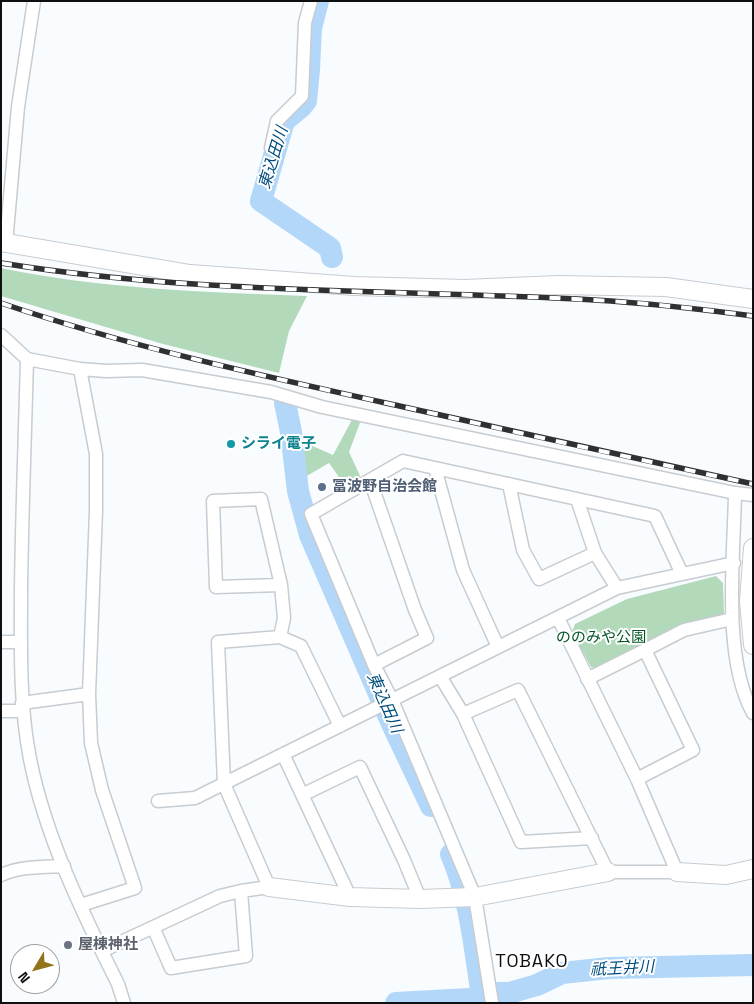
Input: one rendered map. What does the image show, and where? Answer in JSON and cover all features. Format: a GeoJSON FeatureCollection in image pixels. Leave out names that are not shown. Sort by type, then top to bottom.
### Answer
{"type":"FeatureCollection","features":[{"type":"Feature","properties":{"kind":"street"},"geometry":{"type":"LineString","coordinates":[[34,1],[18,107],[4,242],[200,275],[382,287],[465,289],[558,285],[666,287],[753,299]]}},
{"type":"Feature","properties":{"kind":"street"},"geometry":{"type":"LineString","coordinates":[[271,148],[277,122],[302,96],[305,23],[311,1]]}},
{"type":"Feature","properties":{"kind":"street"},"geometry":{"type":"LineString","coordinates":[[1,335],[27,359],[80,369],[106,371],[142,370],[271,392],[322,407],[735,493],[753,495]]}},
{"type":"Feature","properties":{"kind":"street"},"geometry":{"type":"LineString","coordinates":[[27,359],[21,642],[23,707],[30,759],[41,800],[64,866],[118,984],[124,1003]]}},
{"type":"Feature","properties":{"kind":"street"},"geometry":{"type":"LineString","coordinates":[[80,369],[96,454],[96,511],[89,694],[91,743],[102,790],[135,888],[81,905]]}},
{"type":"Feature","properties":{"kind":"street"},"geometry":{"type":"LineString","coordinates":[[492,1003],[475,896],[374,665],[311,514],[403,461],[655,516],[682,574]]}},
{"type":"Feature","properties":{"kind":"street"},"geometry":{"type":"LineString","coordinates":[[435,468],[464,570],[498,648]]}},
{"type":"Feature","properties":{"kind":"street"},"geometry":{"type":"LineString","coordinates":[[370,480],[415,610],[427,638],[374,665]]}},
{"type":"Feature","properties":{"kind":"street"},"geometry":{"type":"LineString","coordinates":[[508,484],[523,550],[540,579],[595,553]]}},
{"type":"Feature","properties":{"kind":"street"},"geometry":{"type":"LineString","coordinates":[[735,493],[732,619],[739,673],[753,713]]}},
{"type":"Feature","properties":{"kind":"street"},"geometry":{"type":"LineString","coordinates":[[280,637],[284,618],[281,585],[261,499],[213,501],[216,587],[281,585]]}},
{"type":"Feature","properties":{"kind":"street"},"geometry":{"type":"LineString","coordinates":[[577,499],[595,553],[617,588]]}},
{"type":"Feature","properties":{"kind":"street"},"geometry":{"type":"LineString","coordinates":[[753,548],[749,601],[753,645]]}},
{"type":"Feature","properties":{"kind":"street"},"geometry":{"type":"LineString","coordinates":[[158,801],[194,798],[617,588],[734,562]]}},
{"type":"Feature","properties":{"kind":"street"},"geometry":{"type":"LineString","coordinates":[[558,618],[637,779],[677,872]]}},
{"type":"Feature","properties":{"kind":"street"},"geometry":{"type":"LineString","coordinates":[[587,679],[684,630],[732,619]]}},
{"type":"Feature","properties":{"kind":"street"},"geometry":{"type":"LineString","coordinates":[[268,887],[224,784],[218,642],[280,637],[301,646],[340,726]]}},
{"type":"Feature","properties":{"kind":"street"},"geometry":{"type":"LineString","coordinates":[[1,642],[21,642]]}},
{"type":"Feature","properties":{"kind":"street"},"geometry":{"type":"LineString","coordinates":[[637,779],[693,750],[645,650]]}},
{"type":"Feature","properties":{"kind":"street"},"geometry":{"type":"LineString","coordinates":[[440,676],[463,714],[521,842],[592,838]]}},
{"type":"Feature","properties":{"kind":"street"},"geometry":{"type":"LineString","coordinates":[[463,714],[518,690],[608,872]]}},
{"type":"Feature","properties":{"kind":"street"},"geometry":{"type":"LineString","coordinates":[[1,711],[89,694]]}},
{"type":"Feature","properties":{"kind":"street"},"geometry":{"type":"LineString","coordinates":[[283,754],[350,897]]}},
{"type":"Feature","properties":{"kind":"street"},"geometry":{"type":"LineString","coordinates":[[302,795],[360,768],[404,860],[420,899]]}},
{"type":"Feature","properties":{"kind":"street"},"geometry":{"type":"LineString","coordinates":[[1,875],[11,870],[64,866]]}},
{"type":"Feature","properties":{"kind":"street"},"geometry":{"type":"LineString","coordinates":[[102,951],[220,896],[268,887],[350,897],[420,899],[475,896],[608,872],[677,872],[726,875],[753,869]]}},
{"type":"Feature","properties":{"kind":"street"},"geometry":{"type":"LineString","coordinates":[[153,927],[171,968],[246,956],[241,891]]}},
{"type":"Feature","properties":{"kind":"green space"},"geometry":{"type":"Polygon","coordinates":[[[1,268],[77,281],[115,285],[192,291],[307,296],[289,331],[279,373],[163,344],[1,296],[1,268]]]}},
{"type":"Feature","properties":{"kind":"green space"},"geometry":{"type":"Polygon","coordinates":[[[353,418],[360,423],[349,452],[361,478],[346,487],[329,463],[305,477],[299,440],[333,455],[353,418]]]}},
{"type":"Feature","properties":{"kind":"green space","name":"ののみや公園"},"geometry":{"type":"Polygon","coordinates":[[[716,576],[723,583],[724,613],[717,620],[598,669],[591,667],[572,632],[575,624],[627,599],[716,576]]]}},
{"type":"Feature","properties":{"kind":"waterway","name":"東込田川"},"geometry":{"type":"LineString","coordinates":[[318,1],[311,28],[306,101],[284,121],[261,201],[330,248],[332,257]]}},
{"type":"Feature","properties":{"kind":"waterway","name":"東込田川"},"geometry":{"type":"LineString","coordinates":[[285,403],[291,432],[298,491],[310,535],[393,726],[431,806]]}},
{"type":"Feature","properties":{"kind":"waterway","name":"東込田川"},"geometry":{"type":"LineString","coordinates":[[451,854],[468,908],[483,1003]]}},
{"type":"Feature","properties":{"kind":"waterway","name":"祇王井川"},"geometry":{"type":"LineString","coordinates":[[494,993],[509,993],[537,985],[562,973],[609,968],[753,965]]}},
{"type":"Feature","properties":{"kind":"waterway","name":"祇王井川"},"geometry":{"type":"LineString","coordinates":[[396,1003],[469,999]]}},
{"type":"Feature","properties":{"kind":"railway"},"geometry":{"type":"LineString","coordinates":[[1,263],[149,281],[223,286],[594,300],[674,306],[753,316]]}},
{"type":"Feature","properties":{"kind":"railway"},"geometry":{"type":"LineString","coordinates":[[1,303],[101,334],[201,361],[753,484]]}},
{"type":"Feature","properties":{"kind":"place","name":"シライ電子"},"geometry":{"type":"Point","coordinates":[231,444]}},
{"type":"Feature","properties":{"kind":"place","name":"冨波野自治会館"},"geometry":{"type":"Point","coordinates":[322,487]}},
{"type":"Feature","properties":{"kind":"place","name":"屋棟神社"},"geometry":{"type":"Point","coordinates":[68,945]}},
{"type":"Feature","properties":{"kind":"district","name":"TOBAKO"},"geometry":{"type":"Point","coordinates":[532,962]}}]}
